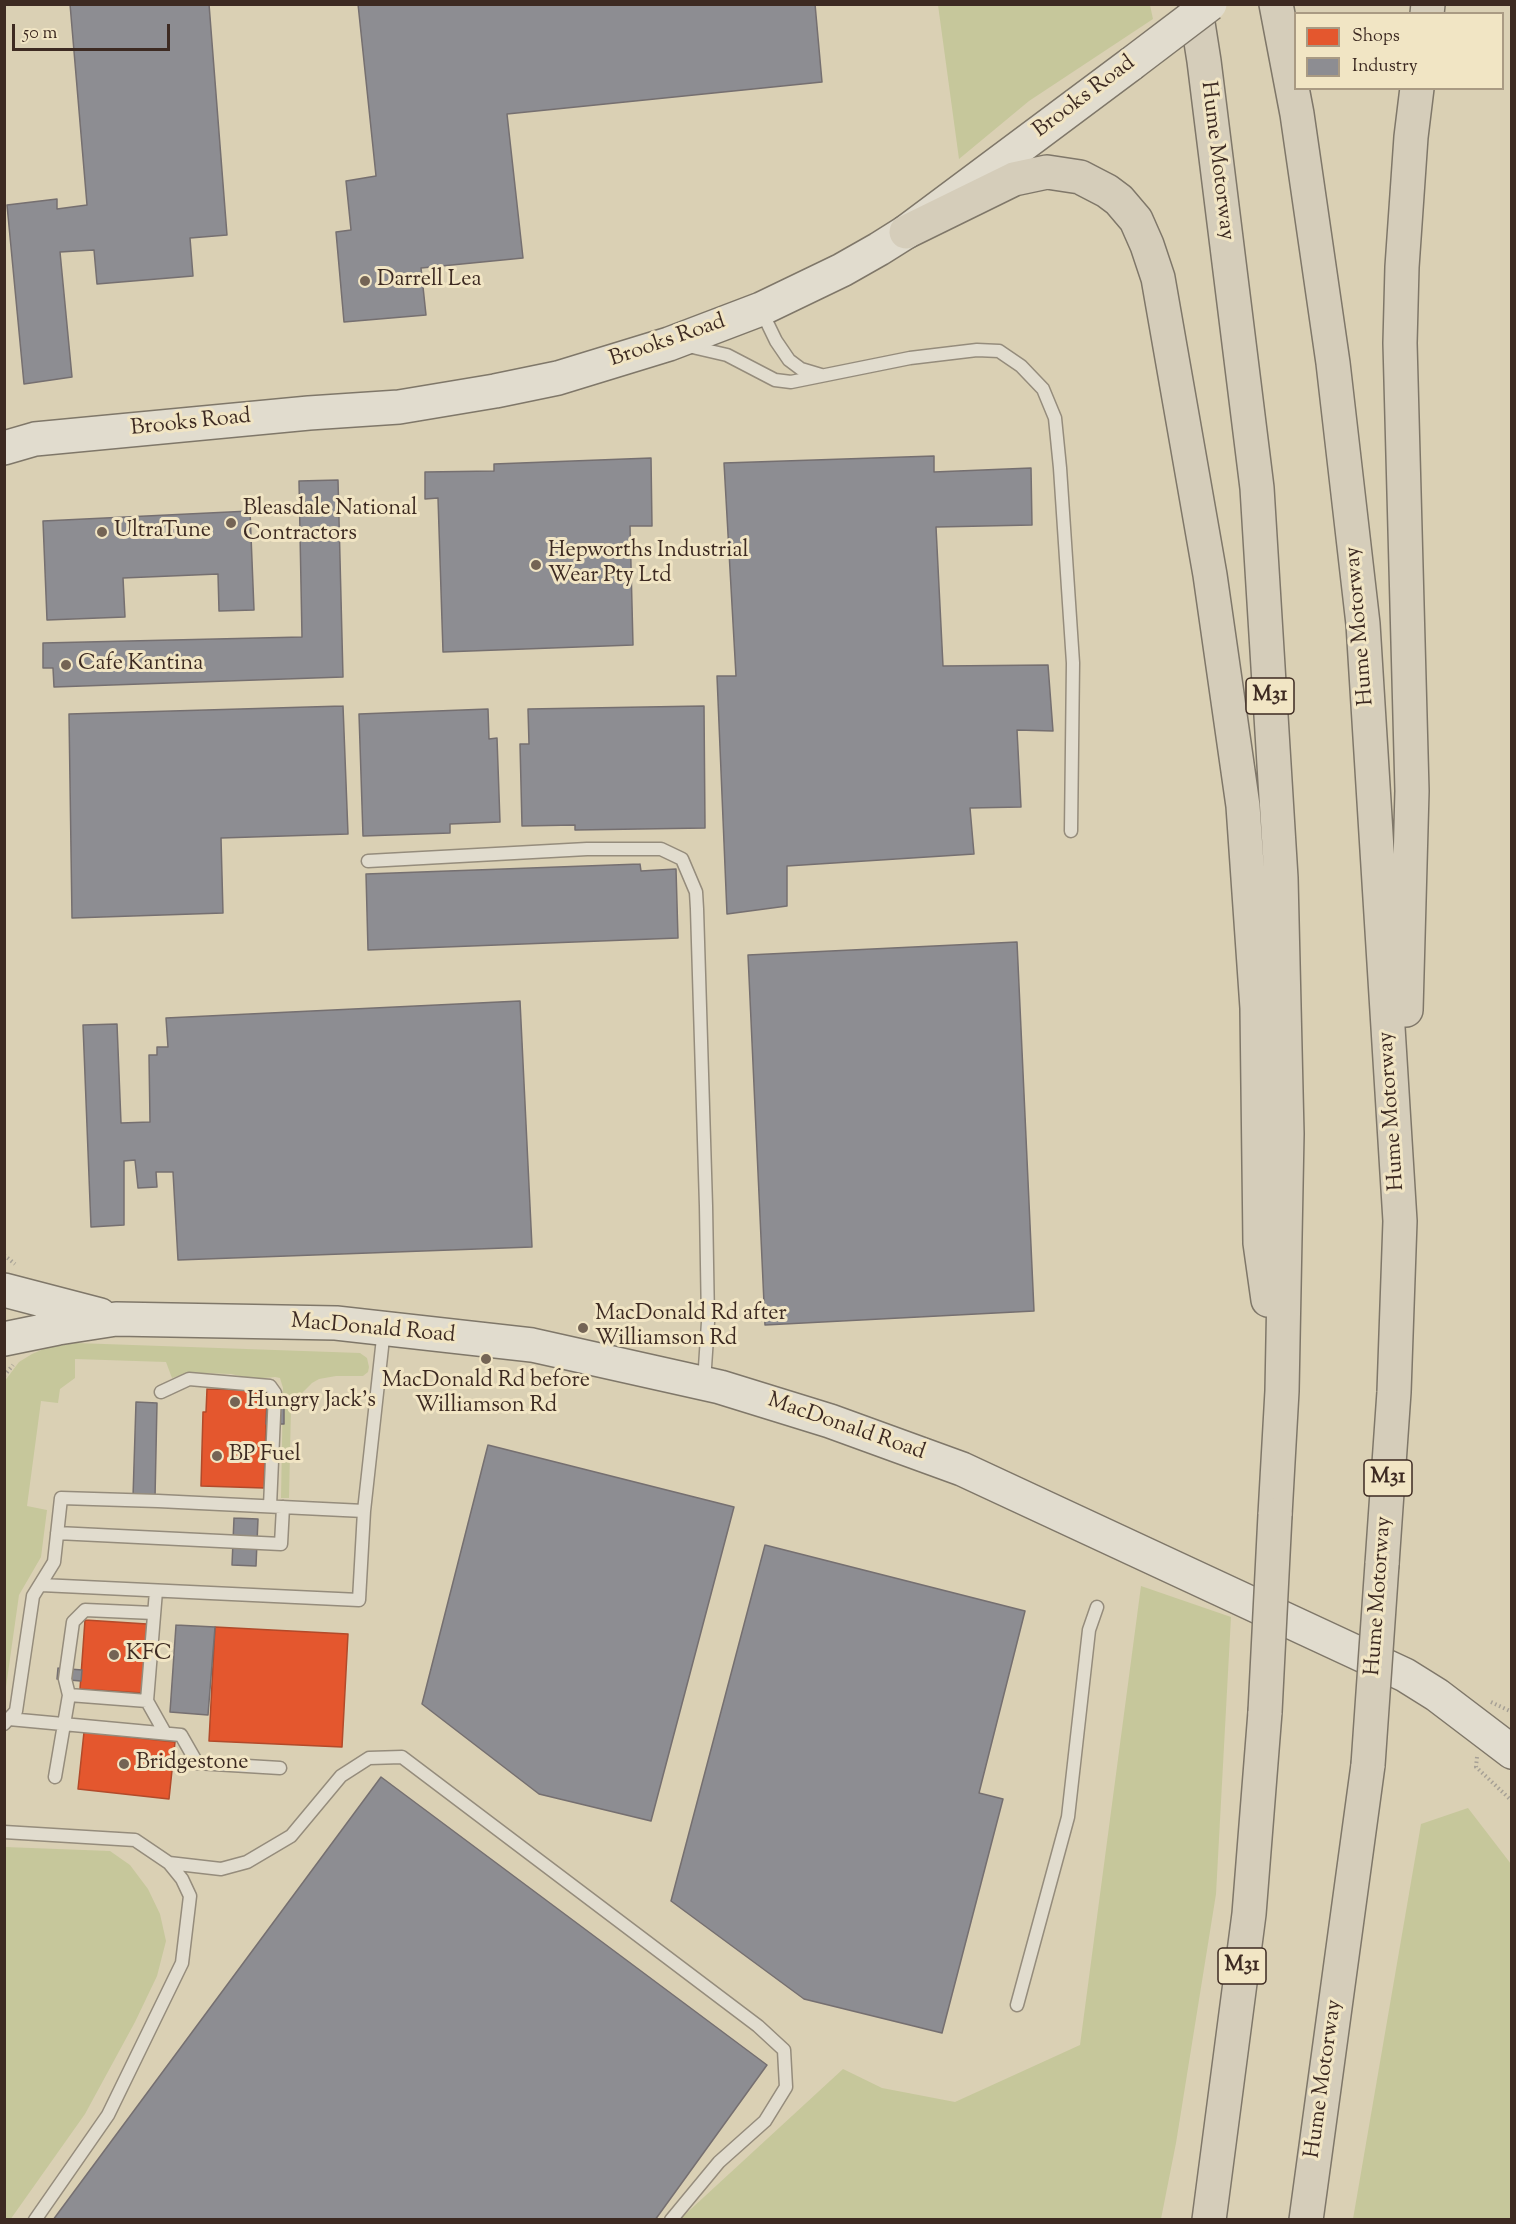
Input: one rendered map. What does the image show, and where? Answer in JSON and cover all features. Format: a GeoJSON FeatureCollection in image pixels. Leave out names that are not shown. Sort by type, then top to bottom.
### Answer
{"type":"FeatureCollection","features":[{"type":"Feature","properties":{"kind":"highway","name":"Hume Motorway"},"geometry":{"type":"LineString","coordinates":[[1195,4],[1257,488],[1281,878],[1287,1134],[1282,1391],[1265,1712],[1249,1914],[1209,2220]]}},
{"type":"Feature","properties":{"kind":"highway","name":"Hume Motorway"},"geometry":{"type":"LineString","coordinates":[[1276,4],[1297,114],[1331,351],[1363,624],[1400,1221],[1394,1392],[1368,1765],[1306,2220]]}},
{"type":"Feature","properties":{"kind":"highway"},"geometry":{"type":"LineString","coordinates":[[1400,1221],[1412,791],[1400,343],[1402,267],[1411,137],[1417,90]]}},
{"type":"Feature","properties":{"kind":"highway"},"geometry":{"type":"LineString","coordinates":[[906,232],[1014,179],[1047,172],[1070,174],[1094,183],[1119,200],[1136,220],[1153,260],[1210,575],[1243,806],[1257,1008],[1260,1243],[1282,1391]]}},
{"type":"Feature","properties":{"kind":"street","name":"Brooks Road"},"geometry":{"type":"LineString","coordinates":[[4,448],[20,436],[399,407],[558,378],[669,344],[761,309],[842,270],[906,232],[1210,4]]}},
{"type":"Feature","properties":{"kind":"street","name":"MacDonald Road"},"geometry":{"type":"LineString","coordinates":[[4,1290],[116,1319]]}},
{"type":"Feature","properties":{"kind":"street"},"geometry":{"type":"LineString","coordinates":[[4,1302],[4,1325]]}},
{"type":"Feature","properties":{"kind":"street","name":"MacDonald Road"},"geometry":{"type":"LineString","coordinates":[[4,1339],[116,1319],[336,1323],[532,1345],[704,1383],[830,1421],[962,1469],[1405,1675],[1437,1695],[1512,1752]]}},
{"type":"Feature","properties":{"kind":"lane"},"geometry":{"type":"LineString","coordinates":[[761,309],[776,341],[795,365],[816,374],[831,374]]}},
{"type":"Feature","properties":{"kind":"lane"},"geometry":{"type":"LineString","coordinates":[[669,344],[695,347],[727,355],[775,380],[783,381],[800,381],[910,358],[977,350],[999,351],[1021,366],[1043,389],[1055,418],[1073,663],[1071,831]]}},
{"type":"Feature","properties":{"kind":"lane"},"geometry":{"type":"LineString","coordinates":[[368,861],[587,849],[661,849],[682,859],[696,892],[697,909],[708,1322],[704,1383]]}},
{"type":"Feature","properties":{"kind":"lane"},"geometry":{"type":"LineString","coordinates":[[41,1586],[358,1600],[364,1511],[384,1328]]}},
{"type":"Feature","properties":{"kind":"lane"},"geometry":{"type":"LineString","coordinates":[[160,1392],[189,1379],[270,1386],[275,1393],[270,1506]]}},
{"type":"Feature","properties":{"kind":"lane"},"geometry":{"type":"LineString","coordinates":[[7,1722],[16,1711],[33,1596],[54,1562],[61,1498],[364,1511]]}},
{"type":"Feature","properties":{"kind":"lane"},"geometry":{"type":"LineString","coordinates":[[57,1533],[281,1544],[283,1507]]}},
{"type":"Feature","properties":{"kind":"lane"},"geometry":{"type":"LineString","coordinates":[[156,1591],[147,1701],[165,1733]]}},
{"type":"Feature","properties":{"kind":"lane"},"geometry":{"type":"LineString","coordinates":[[1017,2005],[1068,1817],[1089,1630],[1097,1607]]}},
{"type":"Feature","properties":{"kind":"lane"},"geometry":{"type":"LineString","coordinates":[[55,1777],[69,1695],[65,1679],[73,1622],[85,1610],[154,1613]]}},
{"type":"Feature","properties":{"kind":"lane"},"geometry":{"type":"LineString","coordinates":[[69,1695],[147,1701]]}},
{"type":"Feature","properties":{"kind":"lane"},"geometry":{"type":"LineString","coordinates":[[7,1722],[64,1724],[182,1735],[197,1763],[280,1768]]}},
{"type":"Feature","properties":{"kind":"lane"},"geometry":{"type":"LineString","coordinates":[[169,1863],[221,1869],[247,1862],[291,1836],[342,1776],[369,1758],[402,1757],[749,2019],[784,2050],[786,2086],[765,2121],[719,2162],[671,2220]]}},
{"type":"Feature","properties":{"kind":"lane"},"geometry":{"type":"LineString","coordinates":[[4,1832],[135,1840],[169,1863],[182,1879],[190,1896],[182,1964],[108,2115],[35,2220]]}},
{"type":"Feature","properties":{"kind":"path"},"geometry":{"type":"LineString","coordinates":[[1504,1793],[1512,1801]]}},
{"type":"Feature","properties":{"kind":"green space"},"geometry":{"type":"Polygon","coordinates":[[[938,5],[1150,5],[1153,19],[1029,101],[959,159],[938,5]]]}},
{"type":"Feature","properties":{"kind":"green space"},"geometry":{"type":"Polygon","coordinates":[[[76,1343],[360,1353],[367,1358],[369,1367],[368,1372],[363,1376],[336,1376],[319,1379],[298,1397],[291,1408],[289,1498],[281,1498],[283,1388],[280,1378],[254,1379],[231,1374],[203,1373],[185,1374],[172,1378],[166,1362],[75,1359],[75,1378],[60,1389],[58,1403],[41,1401],[27,1506],[47,1510],[41,1557],[19,1595],[5,1694],[4,1382],[19,1362],[32,1354],[46,1348],[76,1343]]]}},
{"type":"Feature","properties":{"kind":"green space"},"geometry":{"type":"Polygon","coordinates":[[[1141,1586],[1231,1617],[1216,1894],[1176,2143],[1161,2219],[679,2220],[843,2069],[882,2088],[955,2102],[1080,2045],[1141,1586]]]}},
{"type":"Feature","properties":{"kind":"green space"},"geometry":{"type":"Polygon","coordinates":[[[1468,1808],[1511,1864],[1511,2219],[1353,2219],[1421,1824],[1468,1808]]]}},
{"type":"Feature","properties":{"kind":"green space"},"geometry":{"type":"Polygon","coordinates":[[[5,1847],[110,1851],[130,1865],[148,1889],[160,1914],[166,1941],[157,1976],[85,2114],[10,2220],[4,2219],[5,1847]]]}},
{"type":"Feature","properties":{"kind":"building: Shops"},"geometry":{"type":"Polygon","coordinates":[[[207,1389],[261,1390],[267,1395],[264,1488],[201,1486],[203,1412],[206,1412],[207,1389]]]}},
{"type":"Feature","properties":{"kind":"building: Shops"},"geometry":{"type":"Polygon","coordinates":[[[85,1620],[147,1624],[142,1693],[80,1689],[85,1620]]]}},
{"type":"Feature","properties":{"kind":"building: Shops"},"geometry":{"type":"Polygon","coordinates":[[[215,1627],[348,1634],[342,1747],[209,1741],[215,1627]]]}},
{"type":"Feature","properties":{"kind":"building: Shops"},"geometry":{"type":"Polygon","coordinates":[[[84,1732],[175,1742],[169,1799],[78,1789],[84,1732]]]}},
{"type":"Feature","properties":{"kind":"building: Industry"},"geometry":{"type":"Polygon","coordinates":[[[70,4],[209,4],[227,235],[190,238],[193,276],[97,284],[94,250],[60,252],[72,377],[24,384],[7,205],[57,199],[57,209],[87,205],[70,4]]]}},
{"type":"Feature","properties":{"kind":"building: Industry"},"geometry":{"type":"Polygon","coordinates":[[[358,4],[815,4],[822,82],[507,114],[523,258],[421,268],[426,315],[344,322],[336,232],[351,230],[346,181],[376,176],[358,4]]]}},
{"type":"Feature","properties":{"kind":"building: Industry"},"geometry":{"type":"Polygon","coordinates":[[[934,456],[934,472],[1031,468],[1032,525],[936,527],[943,666],[1048,665],[1053,731],[1017,730],[1021,807],[970,808],[974,854],[787,866],[787,906],[727,914],[717,676],[736,676],[724,463],[934,456]]]}},
{"type":"Feature","properties":{"kind":"building: Industry"},"geometry":{"type":"Polygon","coordinates":[[[651,458],[652,526],[630,526],[633,645],[443,652],[438,498],[425,499],[425,472],[494,471],[494,464],[651,458]]]}},
{"type":"Feature","properties":{"kind":"building: Industry"},"geometry":{"type":"Polygon","coordinates":[[[338,480],[343,677],[54,687],[53,668],[43,668],[43,643],[302,637],[299,481],[338,480]]]}},
{"type":"Feature","properties":{"kind":"building: Industry"},"geometry":{"type":"Polygon","coordinates":[[[250,511],[254,610],[219,611],[218,574],[123,578],[125,617],[47,620],[43,521],[250,511]]]}},
{"type":"Feature","properties":{"kind":"building: Industry"},"geometry":{"type":"Polygon","coordinates":[[[343,706],[348,834],[221,838],[223,913],[72,918],[69,714],[343,706]]]}},
{"type":"Feature","properties":{"kind":"building: Industry"},"geometry":{"type":"Polygon","coordinates":[[[704,706],[705,828],[575,830],[575,825],[522,826],[520,744],[529,744],[528,709],[704,706]]]}},
{"type":"Feature","properties":{"kind":"building: Industry"},"geometry":{"type":"Polygon","coordinates":[[[488,709],[489,739],[497,738],[500,822],[450,824],[450,833],[363,836],[359,714],[488,709]]]}},
{"type":"Feature","properties":{"kind":"building: Industry"},"geometry":{"type":"Polygon","coordinates":[[[640,864],[641,871],[676,869],[678,938],[368,950],[366,874],[640,864]]]}},
{"type":"Feature","properties":{"kind":"building: Industry"},"geometry":{"type":"Polygon","coordinates":[[[1017,942],[1034,1311],[765,1325],[748,955],[1017,942]]]}},
{"type":"Feature","properties":{"kind":"building: Industry"},"geometry":{"type":"Polygon","coordinates":[[[520,1001],[532,1247],[178,1260],[173,1172],[156,1172],[157,1187],[138,1188],[135,1160],[124,1161],[124,1225],[91,1227],[83,1025],[117,1024],[121,1123],[150,1122],[149,1055],[157,1055],[157,1047],[168,1047],[166,1018],[520,1001]]]}},
{"type":"Feature","properties":{"kind":"building: Industry"},"geometry":{"type":"Polygon","coordinates":[[[136,1402],[157,1403],[155,1498],[133,1497],[136,1402]]]}},
{"type":"Feature","properties":{"kind":"building: Industry"},"geometry":{"type":"Polygon","coordinates":[[[267,1406],[284,1406],[284,1424],[266,1424],[267,1406]]]}},
{"type":"Feature","properties":{"kind":"building: Industry"},"geometry":{"type":"Polygon","coordinates":[[[488,1445],[734,1507],[651,1821],[539,1794],[422,1704],[488,1445]]]}},
{"type":"Feature","properties":{"kind":"building: Industry"},"geometry":{"type":"Polygon","coordinates":[[[234,1518],[258,1519],[256,1566],[232,1565],[234,1518]]]}},
{"type":"Feature","properties":{"kind":"building: Industry"},"geometry":{"type":"Polygon","coordinates":[[[765,1545],[1025,1611],[979,1793],[1003,1799],[942,2033],[804,1999],[671,1901],[765,1545]]]}},
{"type":"Feature","properties":{"kind":"building: Industry"},"geometry":{"type":"Polygon","coordinates":[[[176,1625],[215,1627],[208,1715],[170,1712],[176,1625]]]}},
{"type":"Feature","properties":{"kind":"building: Industry"},"geometry":{"type":"Polygon","coordinates":[[[58,1668],[82,1670],[81,1681],[57,1679],[58,1668]]]}},
{"type":"Feature","properties":{"kind":"building: Industry"},"geometry":{"type":"Polygon","coordinates":[[[381,1777],[767,2065],[655,2220],[53,2220],[381,1777]]]}},
{"type":"Feature","properties":{"kind":"place","name":"Darrell Lea"},"geometry":{"type":"Point","coordinates":[365,281]}},
{"type":"Feature","properties":{"kind":"place","name":"Bleasdale National Contractors"},"geometry":{"type":"Point","coordinates":[231,523]}},
{"type":"Feature","properties":{"kind":"place","name":"UltraTune"},"geometry":{"type":"Point","coordinates":[102,532]}},
{"type":"Feature","properties":{"kind":"place","name":"Hepworths Industrial Wear Pty Ltd"},"geometry":{"type":"Point","coordinates":[536,565]}},
{"type":"Feature","properties":{"kind":"place","name":"Cafe Kantina"},"geometry":{"type":"Point","coordinates":[66,665]}},
{"type":"Feature","properties":{"kind":"place","name":"MacDonald Rd after Williamson Rd"},"geometry":{"type":"Point","coordinates":[583,1328]}},
{"type":"Feature","properties":{"kind":"place","name":"MacDonald Rd before Williamson Rd"},"geometry":{"type":"Point","coordinates":[486,1359]}},
{"type":"Feature","properties":{"kind":"place","name":"Hungry Jack's"},"geometry":{"type":"Point","coordinates":[235,1402]}},
{"type":"Feature","properties":{"kind":"place","name":"BP Fuel"},"geometry":{"type":"Point","coordinates":[217,1456]}},
{"type":"Feature","properties":{"kind":"place","name":"KFC"},"geometry":{"type":"Point","coordinates":[114,1655]}},
{"type":"Feature","properties":{"kind":"place","name":"Bridgestone"},"geometry":{"type":"Point","coordinates":[124,1764]}}]}
